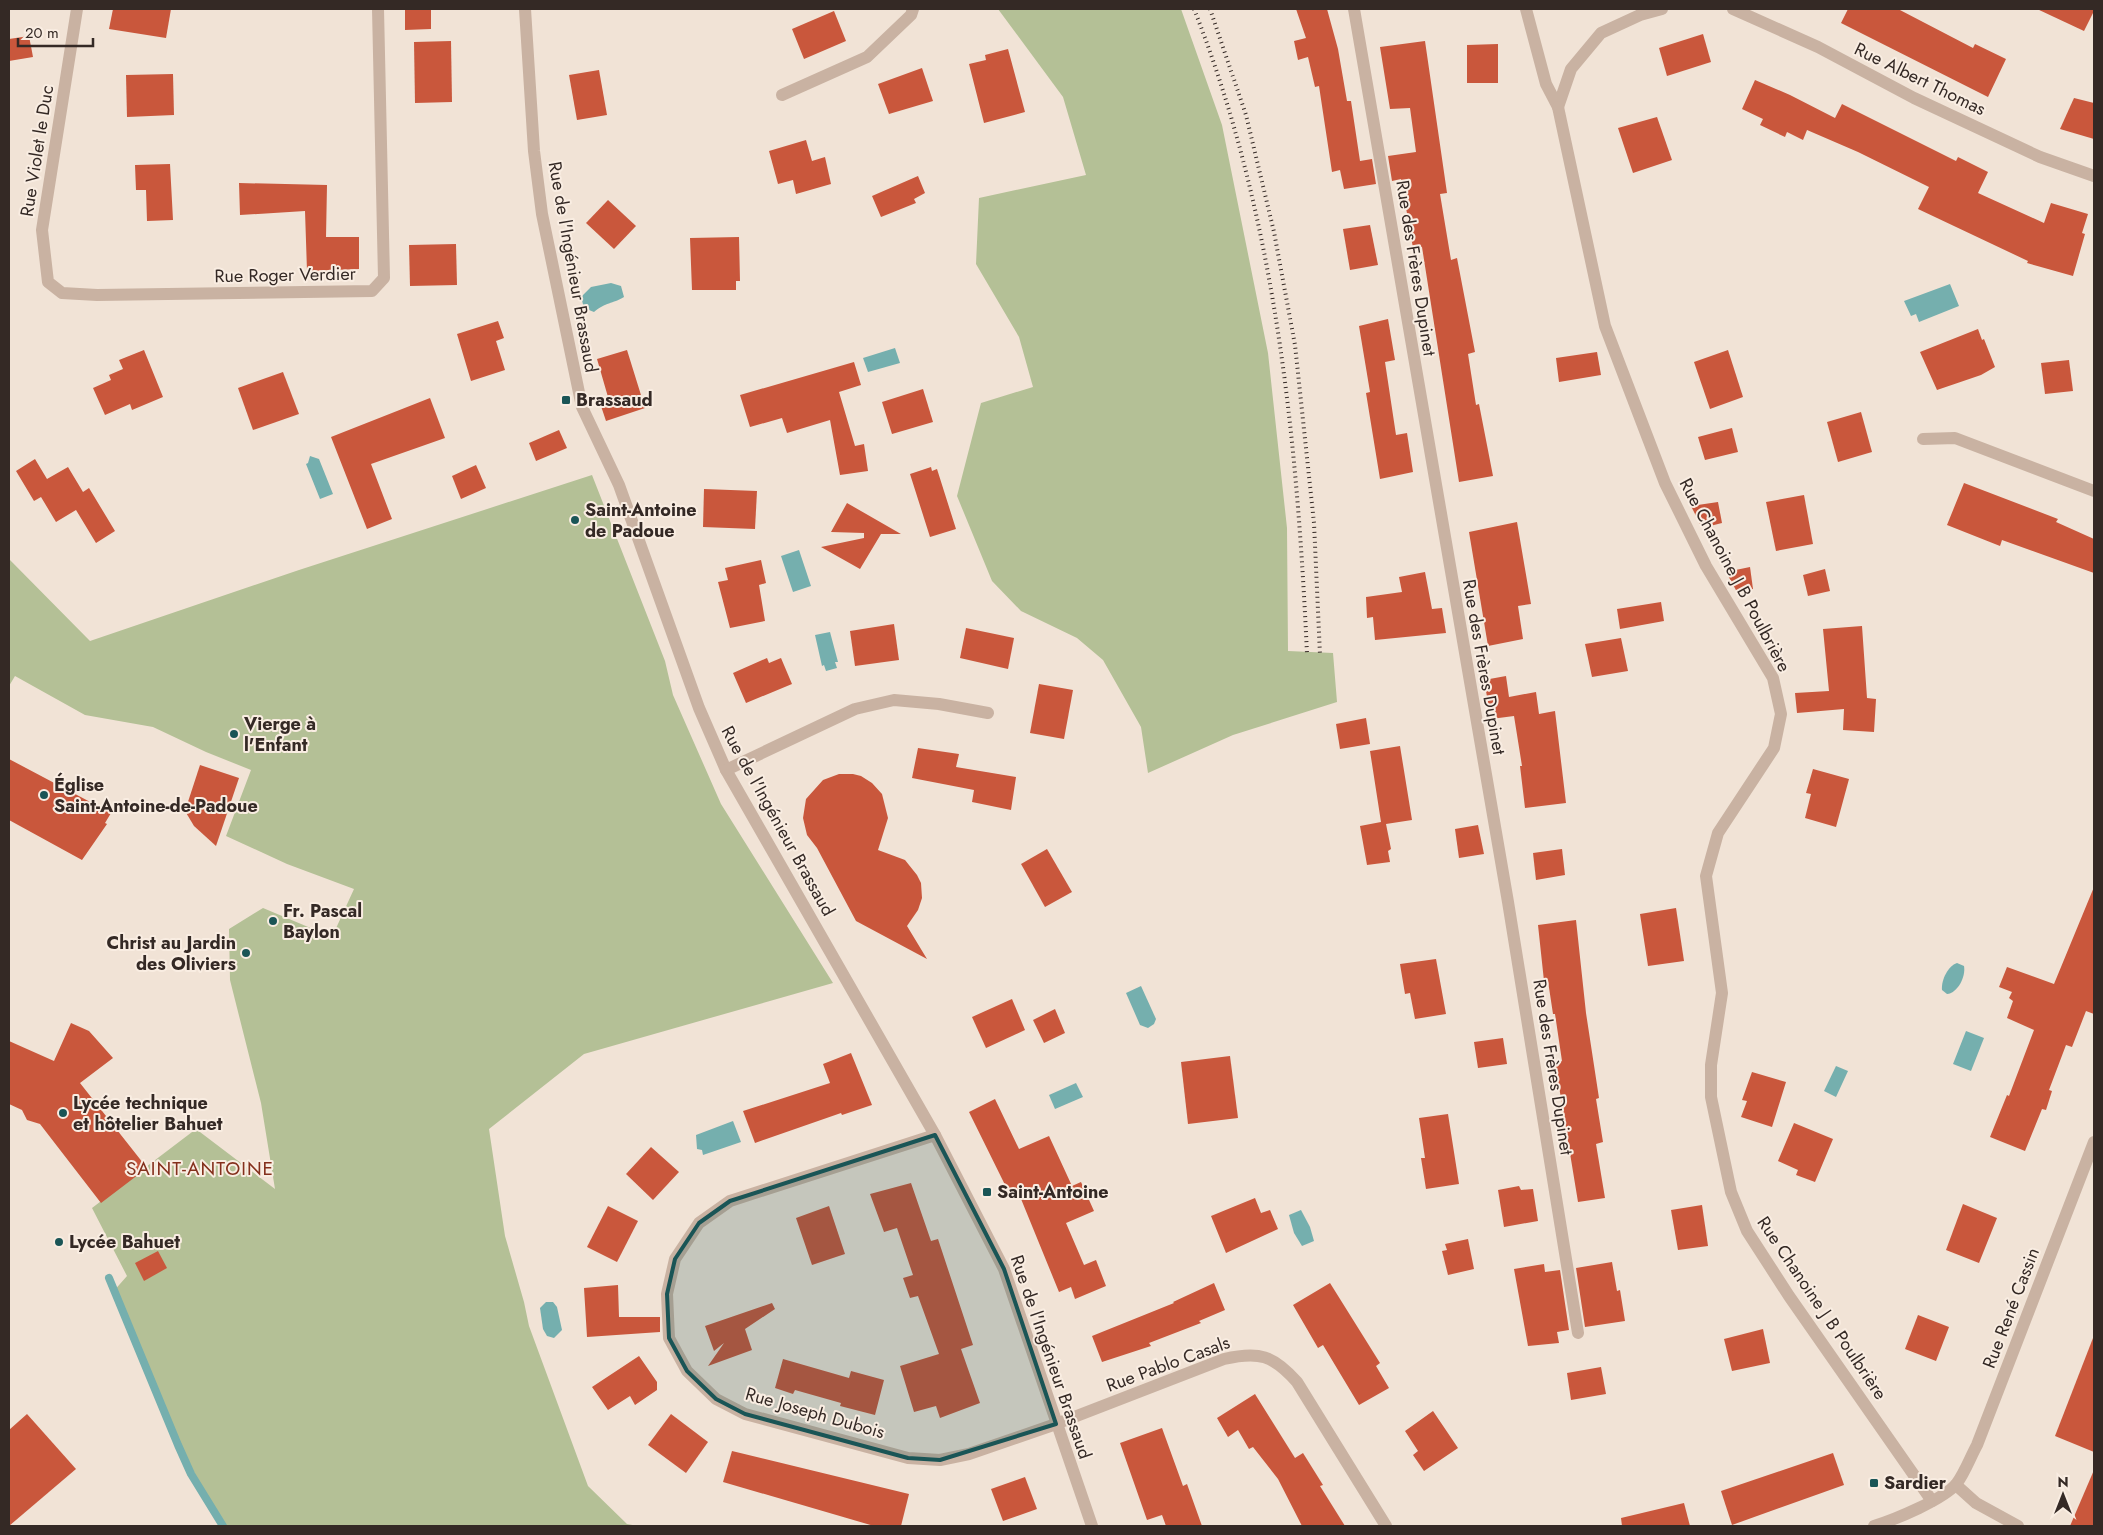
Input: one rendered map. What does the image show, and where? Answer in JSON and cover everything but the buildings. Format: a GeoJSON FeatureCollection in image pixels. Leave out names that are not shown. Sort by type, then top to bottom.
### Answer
{"type":"FeatureCollection","features":[{"type":"Feature","properties":{"kind":"street","name":"Rue Violet le Duc"},"geometry":{"type":"LineString","coordinates":[[62,293],[48,282],[42,230],[77,9]]}},
{"type":"Feature","properties":{"kind":"street","name":"Rue Roger Verdier"},"geometry":{"type":"LineString","coordinates":[[62,293],[97,295],[372,291],[384,278],[378,9]]}},
{"type":"Feature","properties":{"kind":"street","name":"Rue de l'Ingénieur Brassaud"},"geometry":{"type":"LineString","coordinates":[[526,9],[534,151],[542,214],[582,407],[618,485],[699,708],[726,770],[936,1135],[1004,1269],[1092,1526]]}},
{"type":"Feature","properties":{"kind":"street"},"geometry":{"type":"LineString","coordinates":[[782,95],[868,56],[911,15],[913,9]]}},
{"type":"Feature","properties":{"kind":"street"},"geometry":{"type":"LineString","coordinates":[[1526,9],[1546,84],[1558,107]]}},
{"type":"Feature","properties":{"kind":"street"},"geometry":{"type":"LineString","coordinates":[[1558,107],[1570,69],[1602,33],[1640,14],[1662,9]]}},
{"type":"Feature","properties":{"kind":"street","name":"Rue Albert Thomas"},"geometry":{"type":"LineString","coordinates":[[1733,9],[1818,47],[1914,98],[2040,157],[2094,176]]}},
{"type":"Feature","properties":{"kind":"street","name":"Rue des Frères Dupinet"},"geometry":{"type":"LineString","coordinates":[[1357,12],[1451,580],[1508,902],[1578,1332]]}},
{"type":"Feature","properties":{"kind":"street","name":"Rue Chanoine J B Poulbrière"},"geometry":{"type":"LineString","coordinates":[[1558,107],[1605,326],[1665,483],[1706,566],[1773,678],[1782,714],[1774,748],[1718,834],[1706,876],[1722,993],[1711,1065],[1711,1097],[1731,1192],[1747,1231],[1789,1296],[1932,1501]]}},
{"type":"Feature","properties":{"kind":"street"},"geometry":{"type":"LineString","coordinates":[[1922,439],[1955,438],[2094,491]]}},
{"type":"Feature","properties":{"kind":"street"},"geometry":{"type":"LineString","coordinates":[[726,770],[855,709],[894,700],[939,704],[988,713]]}},
{"type":"Feature","properties":{"kind":"street","name":"Rue Joseph Dubois"},"geometry":{"type":"LineString","coordinates":[[936,1135],[730,1201],[699,1223],[675,1259],[667,1294],[669,1338],[688,1371],[716,1399],[723,1403],[745,1414],[908,1458],[940,1460],[969,1454],[1056,1424]]}},
{"type":"Feature","properties":{"kind":"street","name":"Rue René Cassin"},"geometry":{"type":"LineString","coordinates":[[1956,1485],[1977,1446],[2094,1142]]}},
{"type":"Feature","properties":{"kind":"street","name":"Rue Pablo Casals"},"geometry":{"type":"LineString","coordinates":[[1056,1424],[1224,1359],[1247,1354],[1269,1357],[1283,1366],[1297,1382],[1386,1526]]}},
{"type":"Feature","properties":{"kind":"street"},"geometry":{"type":"LineString","coordinates":[[1874,1526],[1893,1521],[1932,1501],[1956,1485],[1976,1503],[2018,1526]]}},
{"type":"Feature","properties":{"kind":"highlighted area"},"geometry":{"type":"Polygon","coordinates":[[[935,1135],[1004,1269],[1056,1424],[940,1460],[908,1458],[745,1414],[716,1399],[687,1371],[669,1338],[667,1294],[675,1259],[699,1223],[730,1201],[935,1135]]]}},
{"type":"Feature","properties":{"kind":"green space"},"geometry":{"type":"Polygon","coordinates":[[[998,9],[1181,9],[1222,125],[1268,353],[1287,528],[1288,651],[1333,653],[1337,702],[1233,735],[1148,773],[1141,727],[1103,660],[1077,638],[1021,611],[992,581],[957,496],[981,403],[1033,387],[1019,337],[976,264],[979,198],[1086,175],[1063,97],[998,9]]]}},
{"type":"Feature","properties":{"kind":"green space"},"geometry":{"type":"Polygon","coordinates":[[[592,475],[665,661],[673,695],[721,804],[833,983],[584,1054],[489,1129],[505,1236],[529,1326],[588,1486],[627,1524],[638,1526],[222,1526],[184,1464],[112,1293],[127,1276],[92,1208],[196,1129],[275,1189],[261,1103],[230,980],[229,929],[263,908],[332,937],[354,889],[287,864],[226,836],[251,770],[206,752],[153,727],[85,715],[15,676],[9,686],[9,559],[90,641],[299,570],[592,475]]]}},
{"type":"Feature","properties":{"kind":"water"},"geometry":{"type":"Polygon","coordinates":[[[611,283],[621,286],[624,297],[602,306],[594,312],[584,308],[581,297],[591,287],[611,283]]]}},
{"type":"Feature","properties":{"kind":"water"},"geometry":{"type":"Polygon","coordinates":[[[1950,284],[1959,306],[1919,322],[1916,314],[1911,316],[1904,301],[1950,284]]]}},
{"type":"Feature","properties":{"kind":"water"},"geometry":{"type":"Polygon","coordinates":[[[895,348],[900,363],[868,372],[863,358],[895,348]]]}},
{"type":"Feature","properties":{"kind":"water"},"geometry":{"type":"Polygon","coordinates":[[[310,456],[319,459],[333,494],[320,499],[306,464],[310,456]]]}},
{"type":"Feature","properties":{"kind":"water"},"geometry":{"type":"Polygon","coordinates":[[[799,550],[811,586],[793,592],[781,556],[799,550]]]}},
{"type":"Feature","properties":{"kind":"water"},"geometry":{"type":"Polygon","coordinates":[[[830,632],[838,662],[835,662],[837,668],[826,671],[824,665],[822,666],[815,635],[830,632]]]}},
{"type":"Feature","properties":{"kind":"water"},"geometry":{"type":"Polygon","coordinates":[[[1957,963],[1964,966],[1962,979],[1955,991],[1947,994],[1942,990],[1944,978],[1948,970],[1957,963]]]}},
{"type":"Feature","properties":{"kind":"water"},"geometry":{"type":"Polygon","coordinates":[[[1141,986],[1156,1019],[1154,1024],[1148,1028],[1140,1025],[1126,993],[1141,986]]]}},
{"type":"Feature","properties":{"kind":"water"},"geometry":{"type":"Polygon","coordinates":[[[1966,1031],[1984,1038],[1971,1071],[1953,1064],[1966,1031]]]}},
{"type":"Feature","properties":{"kind":"water"},"geometry":{"type":"Polygon","coordinates":[[[1836,1066],[1848,1071],[1836,1097],[1824,1091],[1836,1066]]]}},
{"type":"Feature","properties":{"kind":"water"},"geometry":{"type":"Polygon","coordinates":[[[1076,1083],[1083,1097],[1055,1109],[1049,1095],[1076,1083]]]}},
{"type":"Feature","properties":{"kind":"water"},"geometry":{"type":"Polygon","coordinates":[[[733,1121],[741,1142],[703,1155],[702,1150],[697,1149],[696,1135],[733,1121]]]}},
{"type":"Feature","properties":{"kind":"water"},"geometry":{"type":"Polygon","coordinates":[[[1301,1210],[1310,1227],[1314,1241],[1302,1246],[1294,1233],[1289,1215],[1301,1210]]]}},
{"type":"Feature","properties":{"kind":"water"},"geometry":{"type":"Polygon","coordinates":[[[546,1302],[553,1302],[557,1307],[562,1330],[554,1338],[547,1336],[543,1329],[540,1308],[546,1302]]]}},
{"type":"Feature","properties":{"kind":"waterway"},"geometry":{"type":"LineString","coordinates":[[109,1278],[191,1474],[223,1526]]}},
{"type":"Feature","properties":{"kind":"railway"},"geometry":{"type":"LineString","coordinates":[[1194,9],[1222,87],[1244,166],[1263,246],[1277,327],[1297,490],[1307,654]]}},
{"type":"Feature","properties":{"kind":"railway"},"geometry":{"type":"LineString","coordinates":[[1210,9],[1246,115],[1274,232],[1295,345],[1314,523],[1320,655]]}},
{"type":"Feature","properties":{"kind":"place","name":"Brassaud"},"geometry":{"type":"Point","coordinates":[566,400]}},
{"type":"Feature","properties":{"kind":"place","name":"Saint-Antoine de Padoue"},"geometry":{"type":"Point","coordinates":[575,520]}},
{"type":"Feature","properties":{"kind":"place","name":"Vierge à l'Enfant"},"geometry":{"type":"Point","coordinates":[234,734]}},
{"type":"Feature","properties":{"kind":"place","name":"Église Saint-Antoine-de-Padoue"},"geometry":{"type":"Point","coordinates":[44,795]}},
{"type":"Feature","properties":{"kind":"place","name":"Fr. Pascal Baylon"},"geometry":{"type":"Point","coordinates":[273,921]}},
{"type":"Feature","properties":{"kind":"place","name":"Christ au Jardin des Oliviers"},"geometry":{"type":"Point","coordinates":[246,953]}},
{"type":"Feature","properties":{"kind":"place","name":"Lycée technique et hôtelier Bahuet"},"geometry":{"type":"Point","coordinates":[63,1113]}},
{"type":"Feature","properties":{"kind":"place","name":"Saint-Antoine"},"geometry":{"type":"Point","coordinates":[987,1192]}},
{"type":"Feature","properties":{"kind":"place","name":"Lycée Bahuet"},"geometry":{"type":"Point","coordinates":[59,1242]}},
{"type":"Feature","properties":{"kind":"place","name":"Sardier"},"geometry":{"type":"Point","coordinates":[1874,1483]}},
{"type":"Feature","properties":{"kind":"district","name":"SAINT-ANTOINE"},"geometry":{"type":"Point","coordinates":[200,1168]}}]}
